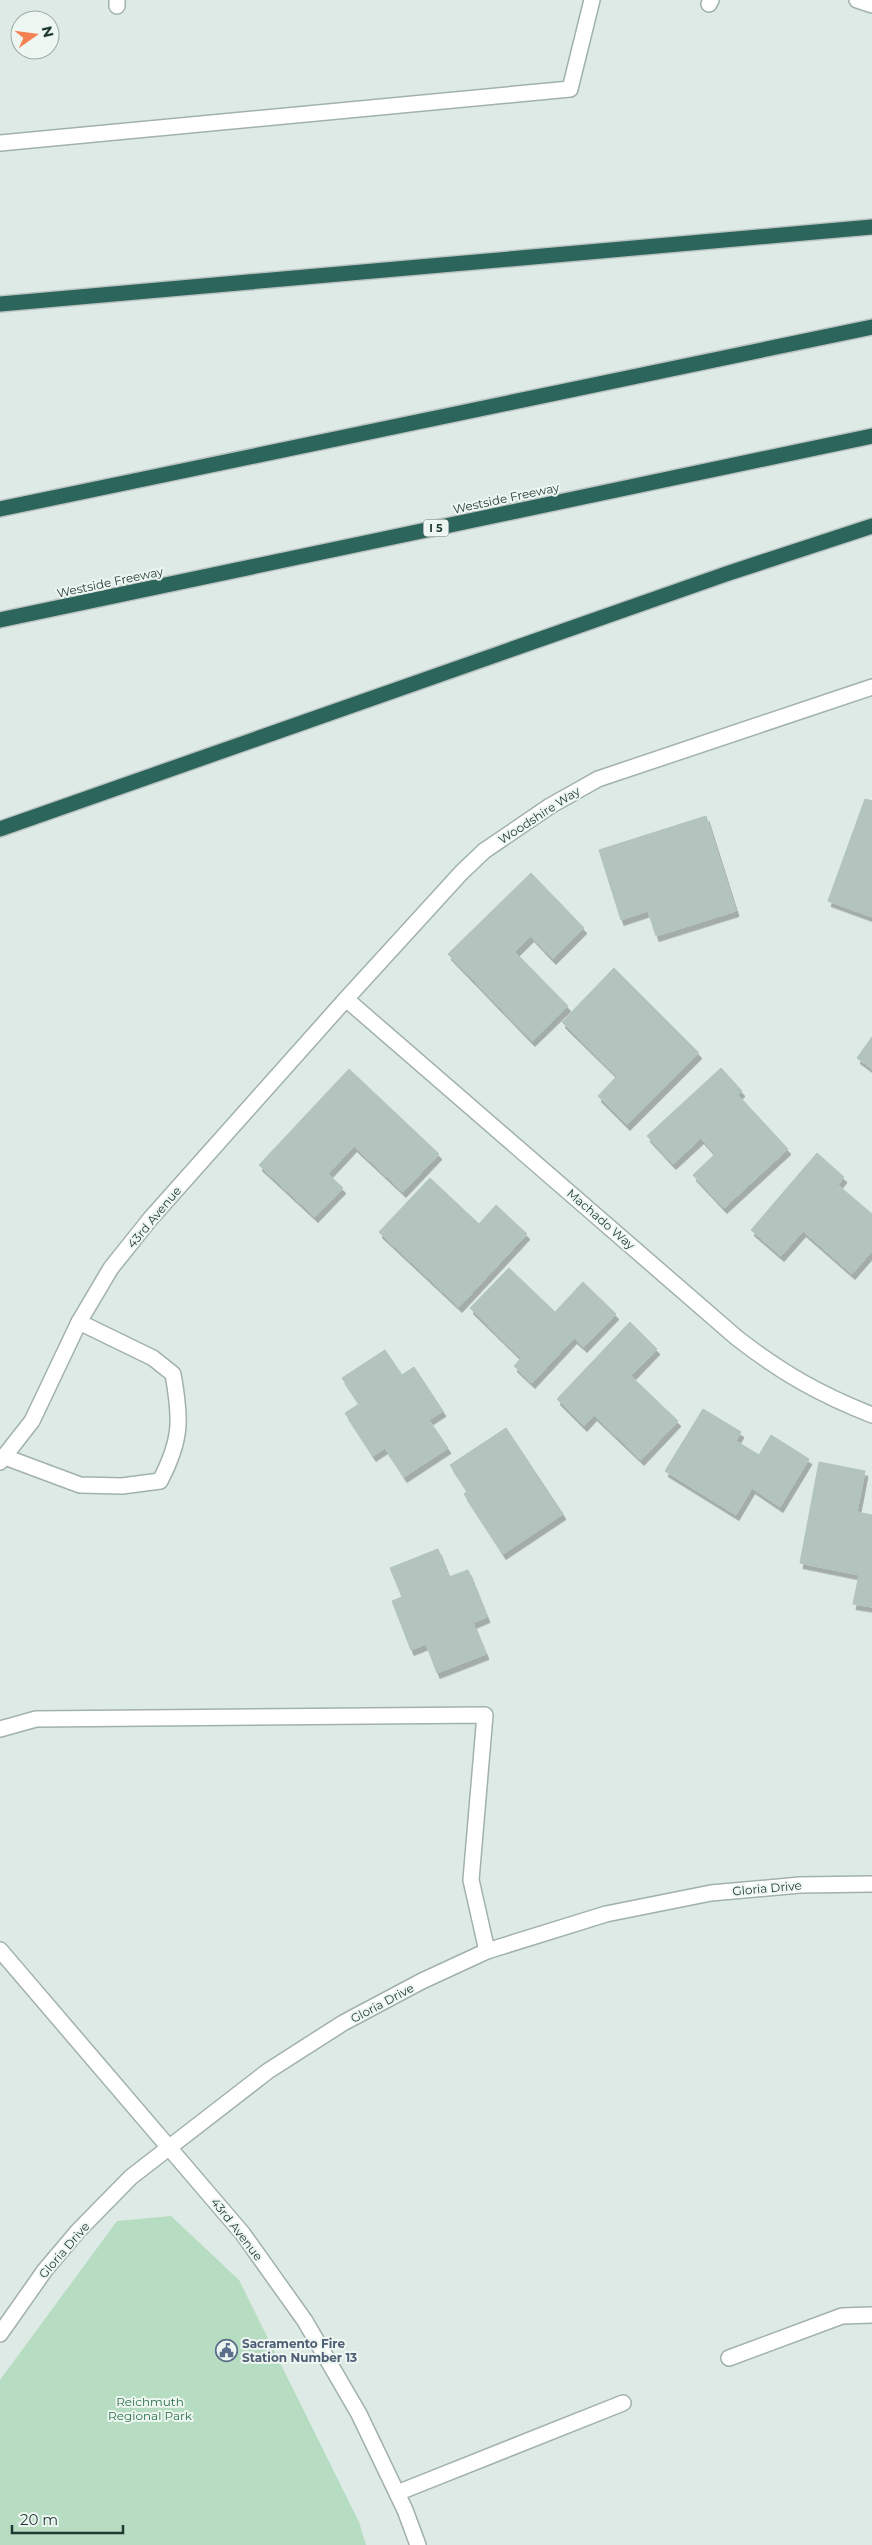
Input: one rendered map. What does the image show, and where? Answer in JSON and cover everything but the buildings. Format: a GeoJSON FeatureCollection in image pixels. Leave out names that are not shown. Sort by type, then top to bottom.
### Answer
{"type":"FeatureCollection","features":[{"type":"Feature","properties":{"kind":"highway"},"geometry":{"type":"LineString","coordinates":[[0,304],[872,227]]}},
{"type":"Feature","properties":{"kind":"highway"},"geometry":{"type":"LineString","coordinates":[[0,509],[872,328]]}},
{"type":"Feature","properties":{"kind":"highway","name":"Westside Freeway"},"geometry":{"type":"LineString","coordinates":[[0,620],[872,436]]}},
{"type":"Feature","properties":{"kind":"highway"},"geometry":{"type":"LineString","coordinates":[[0,829],[726,574],[872,526]]}},
{"type":"Feature","properties":{"kind":"street"},"geometry":{"type":"LineString","coordinates":[[0,143],[570,89],[592,0]]}},
{"type":"Feature","properties":{"kind":"street"},"geometry":{"type":"LineString","coordinates":[[857,0],[872,5]]}},
{"type":"Feature","properties":{"kind":"street","name":"Woodshire Way"},"geometry":{"type":"LineString","coordinates":[[346,999],[461,873],[484,851],[550,806],[598,779],[872,687]]}},
{"type":"Feature","properties":{"kind":"street","name":"43rd Avenue"},"geometry":{"type":"LineString","coordinates":[[3,1459],[32,1421],[79,1322],[111,1268],[151,1218],[346,999]]}},
{"type":"Feature","properties":{"kind":"street","name":"Machado Way"},"geometry":{"type":"LineString","coordinates":[[346,999],[758,1354],[827,1397],[872,1415]]}},
{"type":"Feature","properties":{"kind":"street"},"geometry":{"type":"LineString","coordinates":[[3,1459],[80,1485],[122,1486],[160,1482],[173,1456],[180,1414],[173,1374],[153,1358],[79,1322]]}},
{"type":"Feature","properties":{"kind":"street"},"geometry":{"type":"LineString","coordinates":[[0,1729],[36,1719],[485,1715],[471,1880],[487,1951]]}},
{"type":"Feature","properties":{"kind":"street","name":"Gloria Drive"},"geometry":{"type":"LineString","coordinates":[[0,2334],[45,2270],[78,2231],[131,2177],[268,2071],[343,2023],[487,1951],[606,1914],[711,1893],[800,1884],[872,1884]]}},
{"type":"Feature","properties":{"kind":"street","name":"43rd Avenue"},"geometry":{"type":"LineString","coordinates":[[0,1950],[243,2234],[305,2321],[359,2414],[397,2493],[418,2545]]}},
{"type":"Feature","properties":{"kind":"street"},"geometry":{"type":"LineString","coordinates":[[729,2358],[842,2316],[872,2315]]}},
{"type":"Feature","properties":{"kind":"street"},"geometry":{"type":"LineString","coordinates":[[397,2493],[623,2403]]}},
{"type":"Feature","properties":{"kind":"green space","name":"Reichmuth Regional Park"},"geometry":{"type":"Polygon","coordinates":[[[171,2216],[239,2280],[359,2522],[366,2545],[0,2545],[0,2380],[117,2221],[171,2216]]]}},
{"type":"Feature","properties":{"kind":"place","name":"Sacramento Fire Station Number 13"},"geometry":{"type":"Point","coordinates":[226,2350]}}]}
